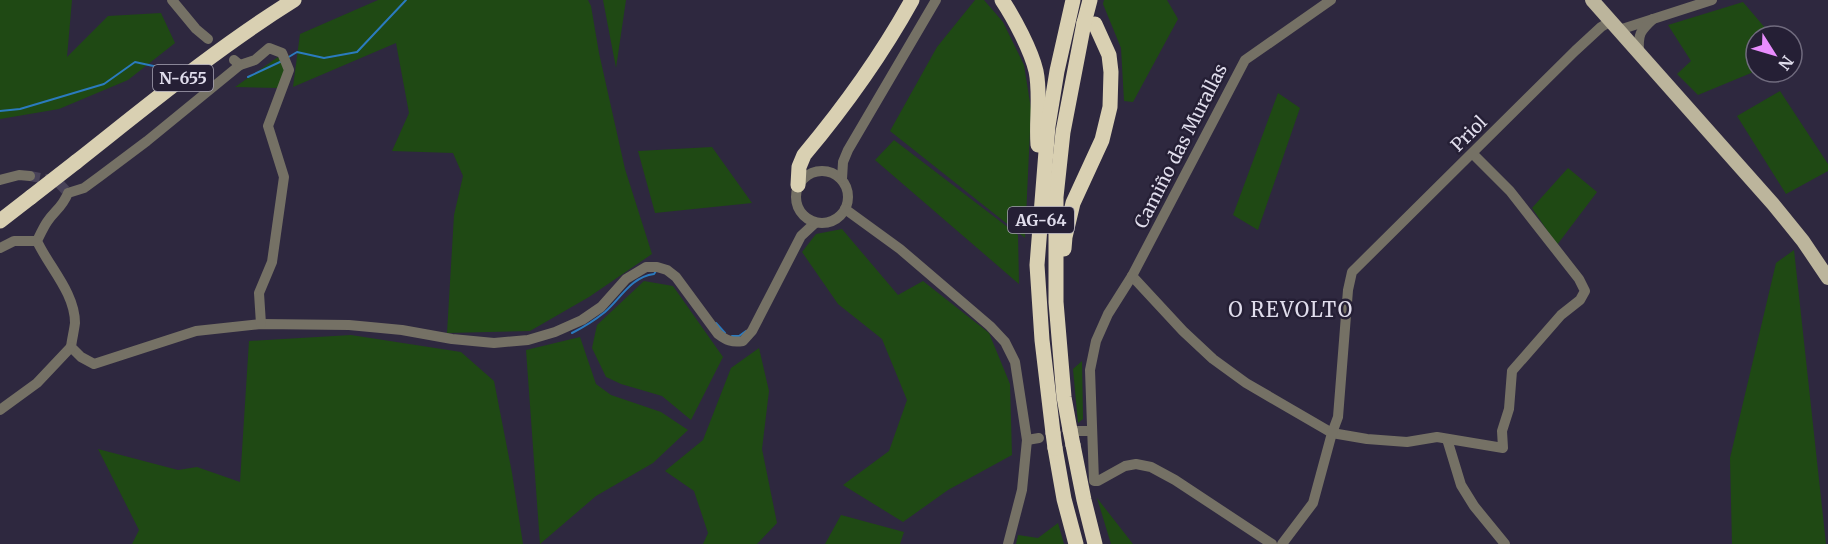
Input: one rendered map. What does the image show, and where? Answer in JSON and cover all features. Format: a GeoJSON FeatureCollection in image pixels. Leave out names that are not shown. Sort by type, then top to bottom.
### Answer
{"type":"FeatureCollection","features":[{"type":"Feature","properties":{"kind":"highway","name":"N-655"},"geometry":{"type":"LineString","coordinates":[[0,221],[217,52],[294,0]]}},
{"type":"Feature","properties":{"kind":"highway"},"geometry":{"type":"LineString","coordinates":[[798,185],[799,167],[804,155],[859,86],[912,0]]}},
{"type":"Feature","properties":{"kind":"highway"},"geometry":{"type":"LineString","coordinates":[[1002,0],[1013,17],[1036,70],[1041,219]]}},
{"type":"Feature","properties":{"kind":"highway","name":"AG-64"},"geometry":{"type":"LineString","coordinates":[[1090,0],[1089,24],[1063,132],[1056,197],[1056,302],[1064,397],[1074,435],[1084,500],[1095,544]]}},
{"type":"Feature","properties":{"kind":"highway","name":"AG-64"},"geometry":{"type":"LineString","coordinates":[[1072,5],[1057,71],[1048,126],[1038,276],[1049,440],[1076,544]]}},
{"type":"Feature","properties":{"kind":"highway"},"geometry":{"type":"LineString","coordinates":[[1056,302],[1062,274],[1065,237],[1073,203],[1101,140],[1110,107],[1109,55],[1089,24]]}},
{"type":"Feature","properties":{"kind":"main road"},"geometry":{"type":"LineString","coordinates":[[1592,0],[1773,204],[1803,241],[1828,278]]}},
{"type":"Feature","properties":{"kind":"street"},"geometry":{"type":"LineString","coordinates":[[172,0],[196,29],[208,39]]}},
{"type":"Feature","properties":{"kind":"street"},"geometry":{"type":"LineString","coordinates":[[842,179],[843,162],[848,150],[936,0]]}},
{"type":"Feature","properties":{"kind":"street","name":"Camiño das Murallas"},"geometry":{"type":"LineString","coordinates":[[1272,544],[1175,480],[1151,467],[1136,464],[1125,466],[1098,481],[1094,480],[1090,370],[1096,340],[1108,314],[1132,276],[1245,60],[1331,0]]}},
{"type":"Feature","properties":{"kind":"street"},"geometry":{"type":"LineString","coordinates":[[1619,29],[1712,0]]}},
{"type":"Feature","properties":{"kind":"street"},"geometry":{"type":"LineString","coordinates":[[1619,29],[1634,34],[1655,17]]}},
{"type":"Feature","properties":{"kind":"street","name":"Priol"},"geometry":{"type":"LineString","coordinates":[[1332,433],[1338,417],[1348,290],[1352,272],[1601,27],[1619,29]]}},
{"type":"Feature","properties":{"kind":"street"},"geometry":{"type":"LineString","coordinates":[[1639,52],[1638,36],[1643,28]]}},
{"type":"Feature","properties":{"kind":"street"},"geometry":{"type":"LineString","coordinates":[[37,241],[48,220],[60,208],[68,193],[84,188],[147,141],[237,62],[255,60],[268,48],[282,53],[289,70],[268,126],[284,177],[272,262],[260,293],[261,324]]}},
{"type":"Feature","properties":{"kind":"street"},"geometry":{"type":"LineString","coordinates":[[825,171],[848,150]]}},
{"type":"Feature","properties":{"kind":"street"},"geometry":{"type":"LineString","coordinates":[[1132,276],[1213,359],[1246,383],[1332,433],[1407,442],[1437,437],[1503,448],[1502,431],[1509,409],[1512,371],[1561,315],[1580,300],[1586,291],[1510,191],[1473,154]]}},
{"type":"Feature","properties":{"kind":"street"},"geometry":{"type":"LineString","coordinates":[[800,213],[815,223],[824,224],[840,216],[845,209],[848,194],[842,179],[834,173],[825,171],[809,173],[802,178],[795,196],[802,224],[801,236]]}},
{"type":"Feature","properties":{"kind":"street"},"geometry":{"type":"LineString","coordinates":[[0,180],[30,176]]}},
{"type":"Feature","properties":{"kind":"street"},"geometry":{"type":"LineString","coordinates":[[845,209],[900,249],[990,326],[1005,342],[1015,362],[1027,440],[1022,490],[1008,544]]}},
{"type":"Feature","properties":{"kind":"street"},"geometry":{"type":"LineString","coordinates":[[71,347],[81,357],[94,364],[196,331],[261,324],[348,325],[494,343],[528,340],[555,332],[582,320],[601,307],[626,279],[646,267],[667,270],[676,277],[718,333],[726,340],[743,341],[752,331],[801,236],[815,223]]}},
{"type":"Feature","properties":{"kind":"street"},"geometry":{"type":"LineString","coordinates":[[0,248],[14,241],[37,241]]}},
{"type":"Feature","properties":{"kind":"street"},"geometry":{"type":"LineString","coordinates":[[0,410],[37,383],[71,347],[75,322],[69,297],[37,241]]}},
{"type":"Feature","properties":{"kind":"street"},"geometry":{"type":"LineString","coordinates":[[1074,435],[1091,431]]}},
{"type":"Feature","properties":{"kind":"street"},"geometry":{"type":"LineString","coordinates":[[1282,544],[1313,503],[1332,433]]}},
{"type":"Feature","properties":{"kind":"street"},"geometry":{"type":"LineString","coordinates":[[1447,439],[1461,485],[1499,542]]}},
{"type":"Feature","properties":{"kind":"street"},"geometry":{"type":"LineString","coordinates":[[1027,440],[1049,440]]}},
{"type":"Feature","properties":{"kind":"green space"},"geometry":{"type":"Polygon","coordinates":[[[0,0],[72,0],[67,57],[108,16],[161,13],[175,43],[128,80],[59,109],[0,119],[0,0]]]}},
{"type":"Feature","properties":{"kind":"green space"},"geometry":{"type":"Polygon","coordinates":[[[378,0],[588,0],[625,169],[652,254],[589,297],[530,331],[447,333],[454,215],[463,176],[453,153],[392,151],[409,113],[396,43],[293,87],[300,34],[378,0]]]}},
{"type":"Feature","properties":{"kind":"green space"},"geometry":{"type":"Polygon","coordinates":[[[603,0],[626,0],[616,68],[603,0]]]}},
{"type":"Feature","properties":{"kind":"green space"},"geometry":{"type":"Polygon","coordinates":[[[975,0],[984,0],[1003,22],[1024,65],[1031,109],[1025,238],[890,131],[937,47],[975,0]]]}},
{"type":"Feature","properties":{"kind":"green space"},"geometry":{"type":"Polygon","coordinates":[[[1104,0],[1167,0],[1178,19],[1133,102],[1124,101],[1121,48],[1103,4],[1104,0]]]}},
{"type":"Feature","properties":{"kind":"green space"},"geometry":{"type":"Polygon","coordinates":[[[1743,2],[1762,24],[1744,24],[1744,76],[1698,95],[1677,74],[1691,61],[1668,25],[1743,2]]]}},
{"type":"Feature","properties":{"kind":"green space"},"geometry":{"type":"Polygon","coordinates":[[[278,57],[285,68],[278,88],[235,87],[278,57]]]}},
{"type":"Feature","properties":{"kind":"green space"},"geometry":{"type":"Polygon","coordinates":[[[1780,91],[1828,164],[1828,171],[1786,194],[1737,116],[1780,91]]]}},
{"type":"Feature","properties":{"kind":"green space"},"geometry":{"type":"Polygon","coordinates":[[[1278,93],[1300,108],[1258,230],[1233,215],[1278,93]]]}},
{"type":"Feature","properties":{"kind":"green space"},"geometry":{"type":"Polygon","coordinates":[[[894,140],[1018,235],[1019,284],[875,160],[894,140]]]}},
{"type":"Feature","properties":{"kind":"green space"},"geometry":{"type":"Polygon","coordinates":[[[712,147],[752,203],[655,213],[638,151],[712,147]]]}},
{"type":"Feature","properties":{"kind":"green space"},"geometry":{"type":"Polygon","coordinates":[[[1568,168],[1597,192],[1557,245],[1532,208],[1568,168]]]}},
{"type":"Feature","properties":{"kind":"green space"},"geometry":{"type":"Polygon","coordinates":[[[842,229],[898,295],[923,281],[989,333],[1010,384],[1012,455],[948,490],[903,522],[843,485],[889,451],[907,400],[882,339],[838,304],[802,252],[816,234],[842,229]]]}},
{"type":"Feature","properties":{"kind":"green space"},"geometry":{"type":"Polygon","coordinates":[[[1794,250],[1826,544],[1732,544],[1730,458],[1776,263],[1794,250]]]}},
{"type":"Feature","properties":{"kind":"green space"},"geometry":{"type":"Polygon","coordinates":[[[644,281],[673,286],[723,357],[691,420],[662,396],[621,384],[606,377],[592,348],[597,325],[644,281]]]}},
{"type":"Feature","properties":{"kind":"green space"},"geometry":{"type":"Polygon","coordinates":[[[351,335],[461,352],[494,381],[523,544],[132,544],[139,530],[98,449],[178,470],[197,467],[240,482],[249,341],[351,335]]]}},
{"type":"Feature","properties":{"kind":"green space"},"geometry":{"type":"Polygon","coordinates":[[[580,337],[596,384],[611,395],[661,412],[688,430],[653,463],[596,496],[540,544],[526,350],[580,337]]]}},
{"type":"Feature","properties":{"kind":"green space"},"geometry":{"type":"Polygon","coordinates":[[[759,348],[769,391],[762,449],[777,523],[757,544],[703,544],[708,533],[694,491],[665,471],[703,440],[731,368],[759,348]]]}},
{"type":"Feature","properties":{"kind":"green space"},"geometry":{"type":"Polygon","coordinates":[[[1082,361],[1083,419],[1078,423],[1073,369],[1082,361]]]}},
{"type":"Feature","properties":{"kind":"green space"},"geometry":{"type":"Polygon","coordinates":[[[1097,498],[1133,544],[1111,544],[1097,498]]]}},
{"type":"Feature","properties":{"kind":"green space"},"geometry":{"type":"Polygon","coordinates":[[[841,515],[904,532],[900,544],[825,544],[841,515]]]}},
{"type":"Feature","properties":{"kind":"green space"},"geometry":{"type":"Polygon","coordinates":[[[1058,523],[1064,544],[1016,544],[1018,535],[1038,538],[1058,523]]]}},
{"type":"Feature","properties":{"kind":"waterway"},"geometry":{"type":"LineString","coordinates":[[287,58],[297,52],[324,58],[357,52],[406,0]]}},
{"type":"Feature","properties":{"kind":"waterway"},"geometry":{"type":"LineString","coordinates":[[248,77],[282,61]]}},
{"type":"Feature","properties":{"kind":"waterway"},"geometry":{"type":"LineString","coordinates":[[0,111],[20,109],[104,84],[135,62],[158,67]]}},
{"type":"Feature","properties":{"kind":"waterway"},"geometry":{"type":"LineString","coordinates":[[572,333],[605,312],[639,279],[654,274],[656,271]]}},
{"type":"Feature","properties":{"kind":"waterway"},"geometry":{"type":"LineString","coordinates":[[716,323],[725,333]]}},
{"type":"Feature","properties":{"kind":"waterway"},"geometry":{"type":"LineString","coordinates":[[732,336],[739,336],[746,331]]}},
{"type":"Feature","properties":{"kind":"tunnel"},"geometry":{"type":"LineString","coordinates":[[30,176],[57,181],[68,193]]}},
{"type":"Feature","properties":{"kind":"district","name":"O REVOLTO"},"geometry":{"type":"Point","coordinates":[1291,310]}}]}
